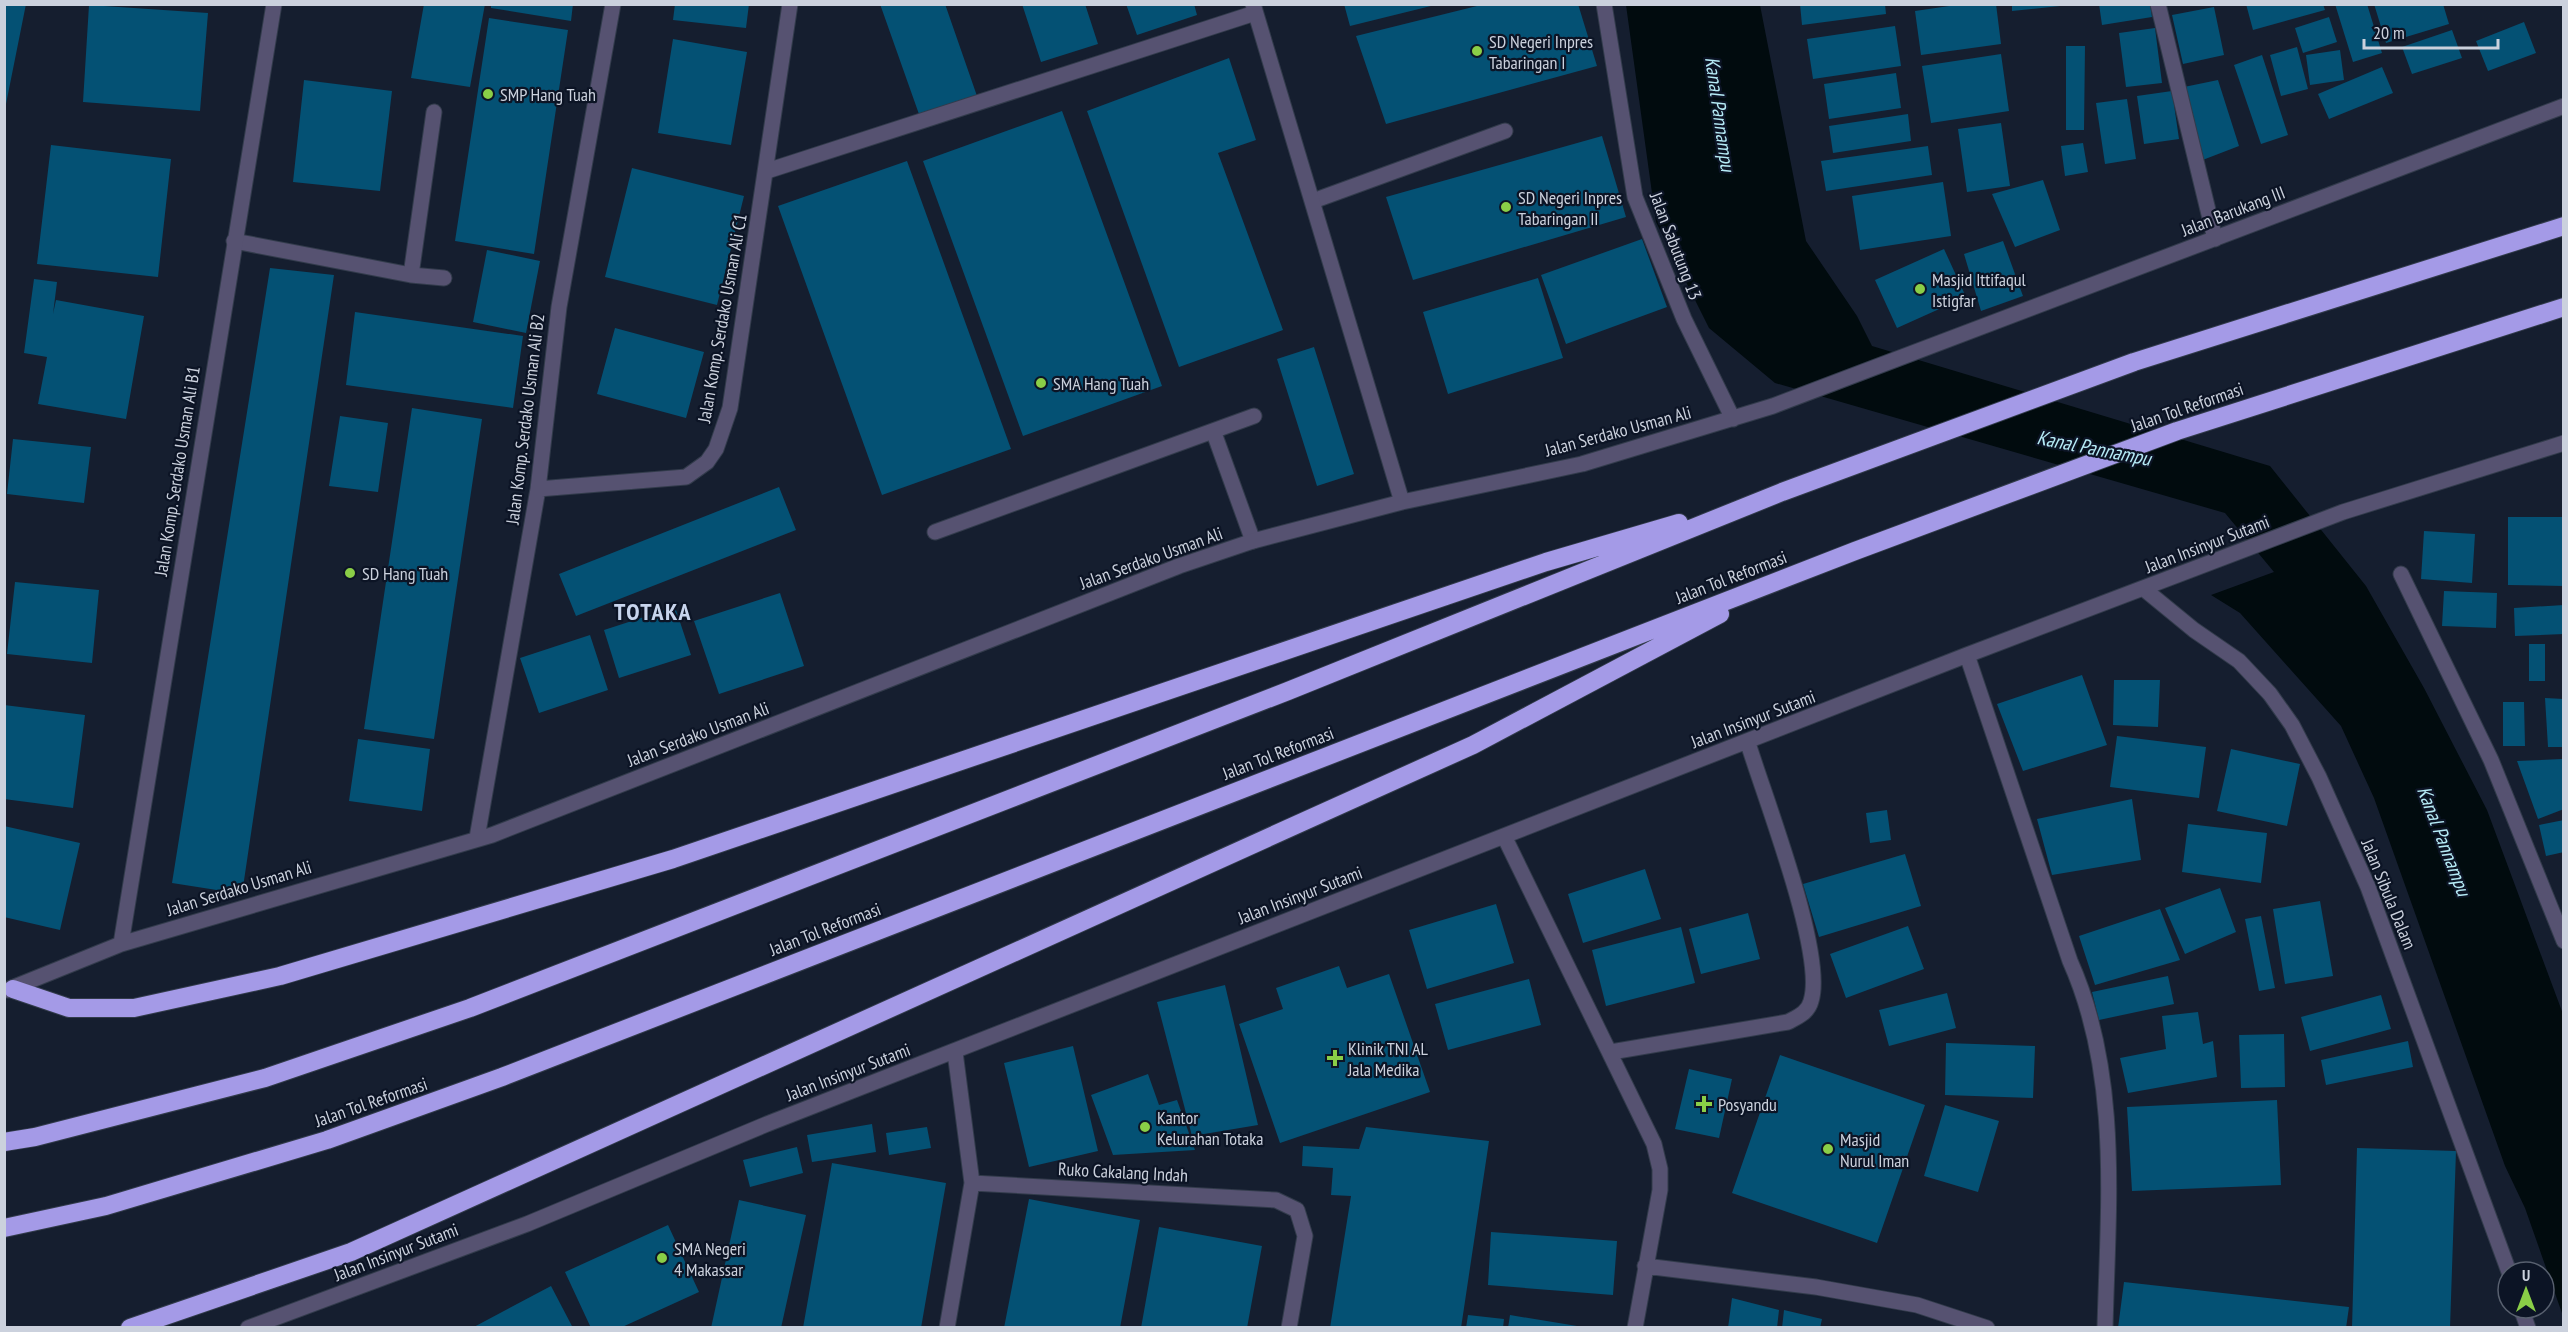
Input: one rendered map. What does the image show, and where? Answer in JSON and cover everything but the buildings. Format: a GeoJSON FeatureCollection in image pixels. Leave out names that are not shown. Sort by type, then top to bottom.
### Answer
{"type":"FeatureCollection","features":[{"type":"Feature","properties":{"kind":"highway"},"geometry":{"type":"LineString","coordinates":[[8,990],[69,1008],[134,1008],[280,976],[673,859],[1546,562],[1821,480],[2134,362],[2564,226]]}},
{"type":"Feature","properties":{"kind":"highway","name":"Jalan Tol Reformasi"},"geometry":{"type":"LineString","coordinates":[[4,1228],[106,1206],[327,1140],[502,1077],[1855,551],[2177,431],[2564,307]]}},
{"type":"Feature","properties":{"kind":"highway"},"geometry":{"type":"LineString","coordinates":[[4,1142],[35,1137],[265,1078],[470,1008],[1288,691],[1782,492]]}},
{"type":"Feature","properties":{"kind":"highway"},"geometry":{"type":"LineString","coordinates":[[130,1328],[351,1252],[1440,760],[1793,575]]}},
{"type":"Feature","properties":{"kind":"street","name":"Jalan Komp. Serdako Usman Ali B1"},"geometry":{"type":"LineString","coordinates":[[121,944],[274,4]]}},
{"type":"Feature","properties":{"kind":"street","name":"Jalan Komp. Serdako Usman Ali B2"},"geometry":{"type":"LineString","coordinates":[[477,838],[538,489],[559,307],[613,4]]}},
{"type":"Feature","properties":{"kind":"street","name":"Jalan Komp. Serdako Usman Ali C1"},"geometry":{"type":"LineString","coordinates":[[538,489],[686,477],[707,462],[712,455],[730,408],[790,4]]}},
{"type":"Feature","properties":{"kind":"street","name":"Jalan Sabutung 13"},"geometry":{"type":"LineString","coordinates":[[1604,4],[1635,197],[1684,319],[1733,419]]}},
{"type":"Feature","properties":{"kind":"street"},"geometry":{"type":"LineString","coordinates":[[2158,4],[2215,238]]}},
{"type":"Feature","properties":{"kind":"street"},"geometry":{"type":"LineString","coordinates":[[767,171],[1254,9],[1402,502]]}},
{"type":"Feature","properties":{"kind":"street","name":"Jalan Barukang III"},"geometry":{"type":"LineString","coordinates":[[1773,406],[2564,106]]}},
{"type":"Feature","properties":{"kind":"street"},"geometry":{"type":"LineString","coordinates":[[411,275],[434,112]]}},
{"type":"Feature","properties":{"kind":"street"},"geometry":{"type":"LineString","coordinates":[[1313,201],[1505,131]]}},
{"type":"Feature","properties":{"kind":"street"},"geometry":{"type":"LineString","coordinates":[[234,241],[411,275],[444,278]]}},
{"type":"Feature","properties":{"kind":"street","name":"Jalan Serdako Usman Ali"},"geometry":{"type":"LineString","coordinates":[[8,990],[121,944],[477,838],[680,763],[1179,566],[1253,542],[1402,502],[1582,464],[1773,406]]}},
{"type":"Feature","properties":{"kind":"street"},"geometry":{"type":"LineString","coordinates":[[935,532],[1214,433],[1254,416]]}},
{"type":"Feature","properties":{"kind":"street"},"geometry":{"type":"LineString","coordinates":[[1214,433],[1253,542]]}},
{"type":"Feature","properties":{"kind":"street","name":"Jalan Insinyur Sutami"},"geometry":{"type":"LineString","coordinates":[[248,1328],[527,1224],[767,1124],[1748,743],[1967,655],[2343,512],[2564,443]]}},
{"type":"Feature","properties":{"kind":"street"},"geometry":{"type":"LineString","coordinates":[[2401,574],[2491,760],[2564,941]]}},
{"type":"Feature","properties":{"kind":"street","name":"Jalan Sibula Dalam"},"geometry":{"type":"LineString","coordinates":[[2144,589],[2194,630],[2239,661],[2270,694],[2292,725],[2319,777],[2368,887],[2505,1260]]}},
{"type":"Feature","properties":{"kind":"street"},"geometry":{"type":"LineString","coordinates":[[1967,655],[2059,929],[2082,989],[2103,1081],[2108,1178],[2105,1328]]}},
{"type":"Feature","properties":{"kind":"street"},"geometry":{"type":"LineString","coordinates":[[1611,1052],[1788,1022],[1804,1013],[1811,1002],[1810,939],[1748,743]]}},
{"type":"Feature","properties":{"kind":"street"},"geometry":{"type":"LineString","coordinates":[[1504,836],[1654,1144],[1660,1169],[1660,1190],[1635,1328]]}},
{"type":"Feature","properties":{"kind":"street"},"geometry":{"type":"LineString","coordinates":[[947,1328],[972,1182],[955,1052]]}},
{"type":"Feature","properties":{"kind":"street","name":"Ruko Cakalang Indah"},"geometry":{"type":"LineString","coordinates":[[972,1182],[1276,1200],[1297,1210],[1305,1236],[1289,1328]]}},
{"type":"Feature","properties":{"kind":"street"},"geometry":{"type":"LineString","coordinates":[[1645,1266],[1816,1287],[1917,1305],[1988,1328]]}},
{"type":"Feature","properties":{"kind":"water","name":"Kanal Pannampu"},"geometry":{"type":"Polygon","coordinates":[[[1626,5],[1760,5],[1806,241],[1857,316],[1872,346],[2270,466],[2366,586],[2424,688],[2487,810],[2563,1014],[2563,1316],[2556,1296],[2556,1260],[2543,1260],[2525,1208],[2505,1166],[2374,798],[2341,726],[2240,613],[2211,595],[2274,572],[2225,513],[1775,383],[1709,328],[1656,222],[1626,5]]]}},
{"type":"Feature","properties":{"kind":"place","name":"SD Negeri Inpres Tabaringan I"},"geometry":{"type":"Point","coordinates":[1477,51]}},
{"type":"Feature","properties":{"kind":"place","name":"SMP Hang Tuah"},"geometry":{"type":"Point","coordinates":[488,94]}},
{"type":"Feature","properties":{"kind":"place","name":"SD Negeri Inpres Tabaringan II"},"geometry":{"type":"Point","coordinates":[1506,207]}},
{"type":"Feature","properties":{"kind":"place","name":"Masjid Ittifaqul Istigfar"},"geometry":{"type":"Point","coordinates":[1920,289]}},
{"type":"Feature","properties":{"kind":"place","name":"SMA Hang Tuah"},"geometry":{"type":"Point","coordinates":[1041,383]}},
{"type":"Feature","properties":{"kind":"place","name":"SD Hang Tuah"},"geometry":{"type":"Point","coordinates":[350,573]}},
{"type":"Feature","properties":{"kind":"place","name":"Klinik TNI AL Jala Medika"},"geometry":{"type":"Point","coordinates":[1335,1058]}},
{"type":"Feature","properties":{"kind":"place","name":"Posyandu"},"geometry":{"type":"Point","coordinates":[1704,1104]}},
{"type":"Feature","properties":{"kind":"place","name":"Kantor Kelurahan Totaka"},"geometry":{"type":"Point","coordinates":[1145,1127]}},
{"type":"Feature","properties":{"kind":"place","name":"Masjid Nurul Iman"},"geometry":{"type":"Point","coordinates":[1828,1149]}},
{"type":"Feature","properties":{"kind":"place","name":"SMA Negeri 4 Makassar"},"geometry":{"type":"Point","coordinates":[662,1258]}},
{"type":"Feature","properties":{"kind":"district","name":"TOTAKA"},"geometry":{"type":"Point","coordinates":[653,611]}}]}
